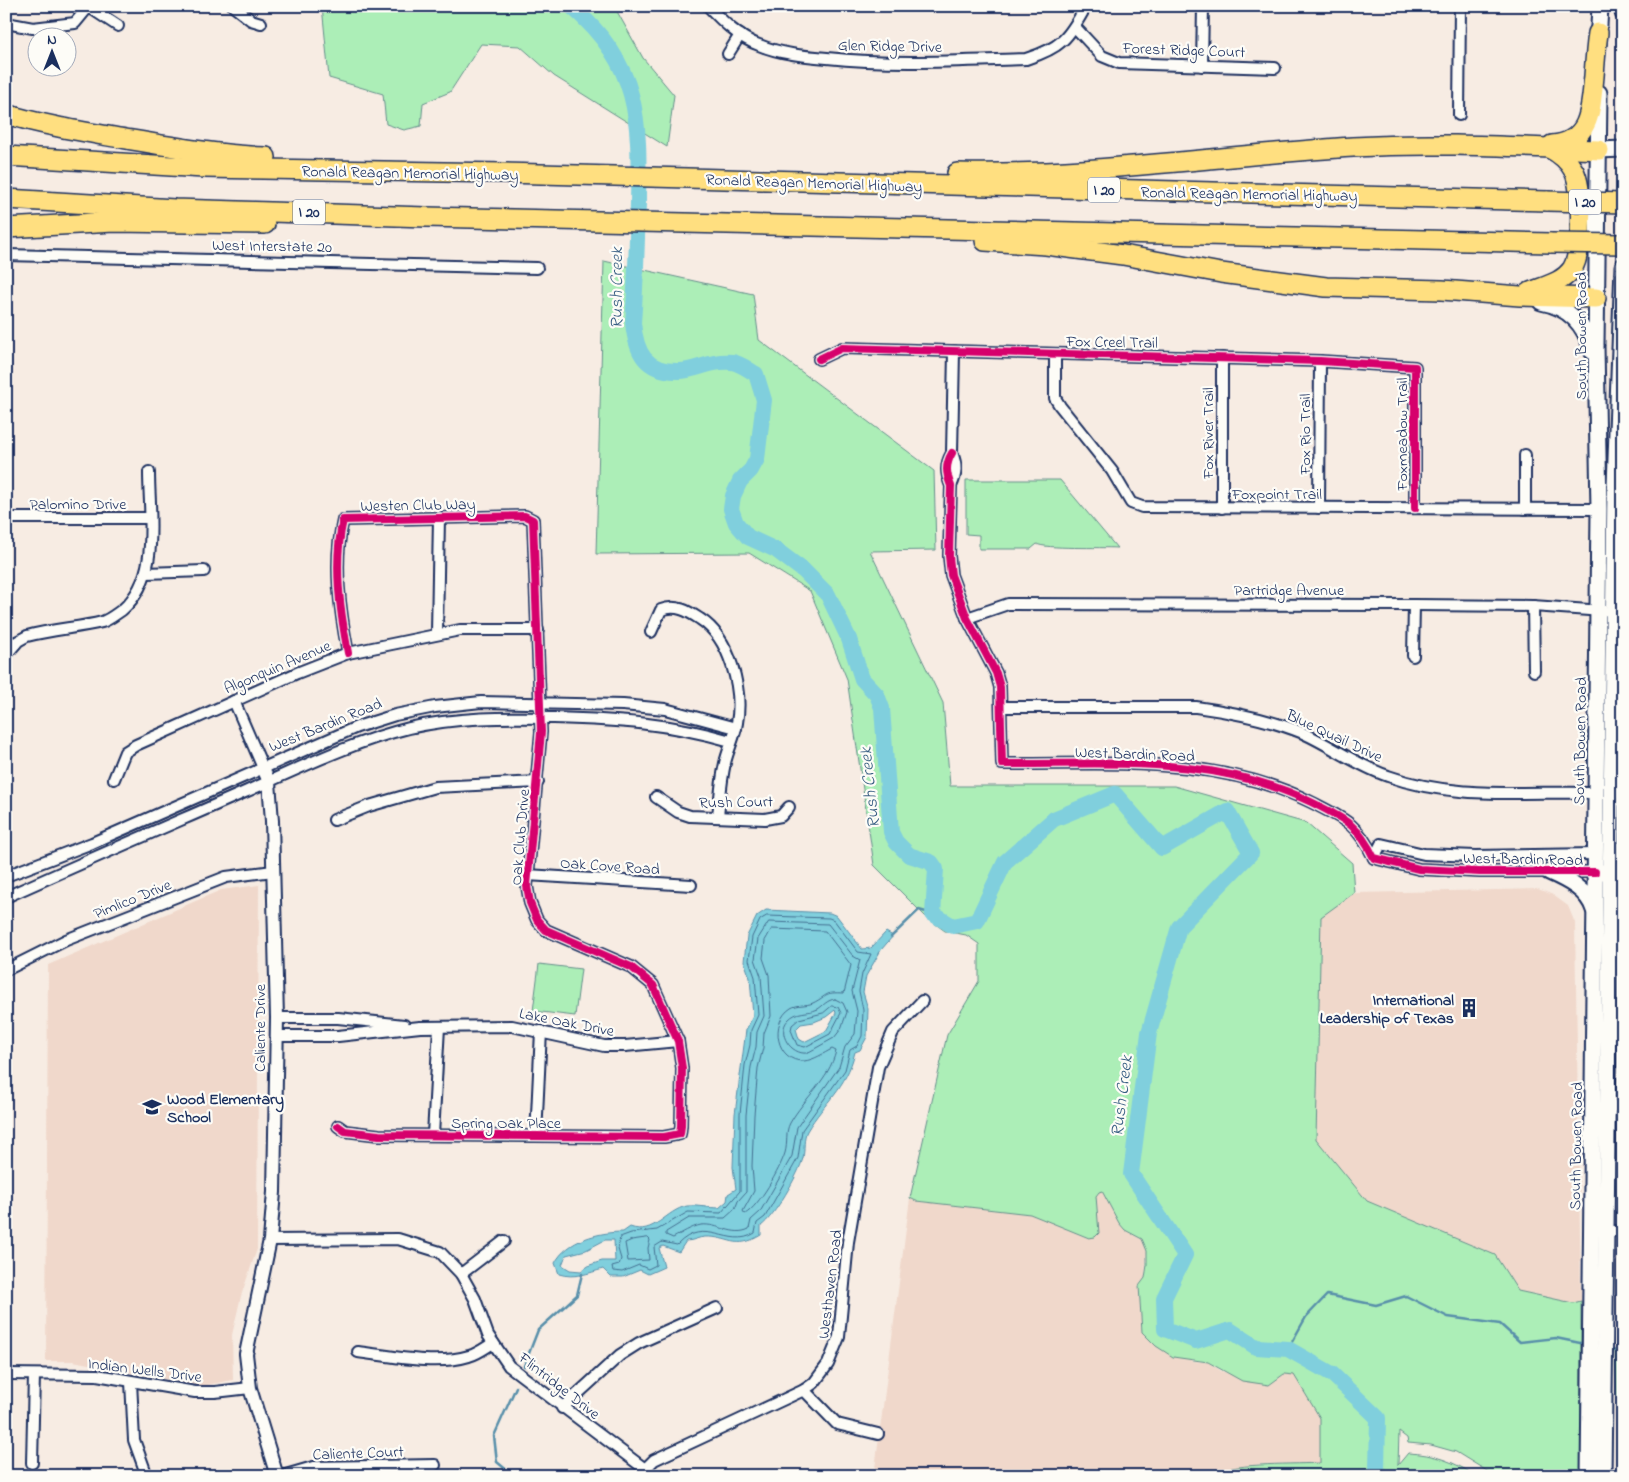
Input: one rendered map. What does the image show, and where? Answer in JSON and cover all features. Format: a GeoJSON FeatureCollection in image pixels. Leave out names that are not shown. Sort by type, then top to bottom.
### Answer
{"type":"FeatureCollection","features":[{"type":"Feature","properties":{"kind":"highway"},"geometry":{"type":"LineString","coordinates":[[1526,147],[1563,143],[1577,135],[1586,126],[1591,111],[1598,33]]}},
{"type":"Feature","properties":{"kind":"highway"},"geometry":{"type":"LineString","coordinates":[[6,114],[78,131],[209,152],[246,156],[378,161],[504,173]]}},
{"type":"Feature","properties":{"kind":"highway"},"geometry":{"type":"LineString","coordinates":[[721,179],[855,172],[975,174],[1061,170],[1353,147],[1410,145],[1599,150]]}},
{"type":"Feature","properties":{"kind":"highway"},"geometry":{"type":"LineString","coordinates":[[1520,296],[1564,278],[1576,260],[1580,197],[1577,179],[1566,160],[1548,148]]}},
{"type":"Feature","properties":{"kind":"highway","name":"Ronald Reagan Memorial Highway"},"geometry":{"type":"LineString","coordinates":[[6,156],[204,168],[504,173],[1623,203]]}},
{"type":"Feature","properties":{"kind":"highway","name":"I 20"},"geometry":{"type":"LineString","coordinates":[[6,199],[165,208],[426,217],[1623,244]]}},
{"type":"Feature","properties":{"kind":"highway"},"geometry":{"type":"LineString","coordinates":[[6,228],[114,222],[302,224],[426,217]]}},
{"type":"Feature","properties":{"kind":"highway"},"geometry":{"type":"LineString","coordinates":[[762,226],[882,238],[1046,245],[1123,254],[1220,273],[1326,288],[1442,290],[1520,296],[1596,298]]}},
{"type":"Feature","properties":{"kind":"main road","name":"South Bowen Road"},"geometry":{"type":"LineString","coordinates":[[1600,6],[1598,33],[1599,150],[1596,298],[1599,509],[1595,854],[1609,872],[1600,1107],[1598,1231],[1590,1309],[1603,1476]]}},
{"type":"Feature","properties":{"kind":"main road"},"geometry":{"type":"LineString","coordinates":[[1622,6],[1623,12]]}},
{"type":"Feature","properties":{"kind":"main road"},"geometry":{"type":"LineString","coordinates":[[1599,150],[1623,149]]}},
{"type":"Feature","properties":{"kind":"main road","name":"South Bowen Road"},"geometry":{"type":"LineString","coordinates":[[1600,1107],[1595,914],[1617,854],[1618,694],[1614,611],[1615,486],[1622,357],[1623,266]]}},
{"type":"Feature","properties":{"kind":"main road"},"geometry":{"type":"LineString","coordinates":[[1520,296],[1560,306],[1581,324],[1590,343],[1596,366]]}},
{"type":"Feature","properties":{"kind":"main road"},"geometry":{"type":"LineString","coordinates":[[1596,298],[1622,299]]}},
{"type":"Feature","properties":{"kind":"main road","name":"West Bardin Road"},"geometry":{"type":"LineString","coordinates":[[1595,854],[1617,854]]}},
{"type":"Feature","properties":{"kind":"main road"},"geometry":{"type":"LineString","coordinates":[[1549,872],[1576,886],[1586,896],[1595,914]]}},
{"type":"Feature","properties":{"kind":"main road","name":"South Bowen Road"},"geometry":{"type":"LineString","coordinates":[[1588,1476],[1596,1377],[1605,1316],[1598,1231]]}},
{"type":"Feature","properties":{"kind":"street"},"geometry":{"type":"LineString","coordinates":[[6,23],[33,28],[75,23],[89,6],[118,26]]}},
{"type":"Feature","properties":{"kind":"street"},"geometry":{"type":"LineString","coordinates":[[233,6],[251,20],[262,23]]}},
{"type":"Feature","properties":{"kind":"street","name":"Glen Ridge Drive"},"geometry":{"type":"LineString","coordinates":[[708,6],[720,19],[759,46],[789,54],[855,61],[1026,60],[1057,46],[1068,37],[1086,6]]}},
{"type":"Feature","properties":{"kind":"street"},"geometry":{"type":"LineString","coordinates":[[1202,66],[1203,6]]}},
{"type":"Feature","properties":{"kind":"street"},"geometry":{"type":"LineString","coordinates":[[1459,115],[1460,6]]}},
{"type":"Feature","properties":{"kind":"street","name":"Forest Ridge Court"},"geometry":{"type":"LineString","coordinates":[[1075,27],[1102,56],[1119,63],[1275,68]]}},
{"type":"Feature","properties":{"kind":"street"},"geometry":{"type":"LineString","coordinates":[[728,54],[740,34]]}},
{"type":"Feature","properties":{"kind":"street","name":"West Interstate 20"},"geometry":{"type":"LineString","coordinates":[[6,255],[537,268]]}},
{"type":"Feature","properties":{"kind":"street","name":"Fox Creel Trail"},"geometry":{"type":"LineString","coordinates":[[819,359],[842,348],[1320,361],[1407,366]]}},
{"type":"Feature","properties":{"kind":"street"},"geometry":{"type":"LineString","coordinates":[[954,351],[952,453],[956,462],[956,476],[951,486],[950,569],[967,618],[996,673],[1002,707]]}},
{"type":"Feature","properties":{"kind":"street","name":"Foxpoint Trail"},"geometry":{"type":"LineString","coordinates":[[1055,354],[1055,398],[1112,471],[1131,503],[1142,507],[1599,509]]}},
{"type":"Feature","properties":{"kind":"street","name":"Fox River Trail"},"geometry":{"type":"LineString","coordinates":[[1222,358],[1222,508]]}},
{"type":"Feature","properties":{"kind":"street","name":"Fox Rio Trail"},"geometry":{"type":"LineString","coordinates":[[1319,508],[1320,361]]}},
{"type":"Feature","properties":{"kind":"street","name":"Foxmeadow Trail"},"geometry":{"type":"LineString","coordinates":[[1407,366],[1415,367],[1415,508]]}},
{"type":"Feature","properties":{"kind":"street"},"geometry":{"type":"LineString","coordinates":[[1525,455],[1525,509]]}},
{"type":"Feature","properties":{"kind":"street"},"geometry":{"type":"LineString","coordinates":[[6,654],[11,641],[44,631],[104,621],[126,606],[136,594],[146,574],[150,553],[149,472]]}},
{"type":"Feature","properties":{"kind":"street","name":"Westen Club Way"},"geometry":{"type":"LineString","coordinates":[[348,652],[340,612],[339,551],[343,520],[525,516],[530,517],[534,522]]}},
{"type":"Feature","properties":{"kind":"street"},"geometry":{"type":"LineString","coordinates":[[437,633],[440,517]]}},
{"type":"Feature","properties":{"kind":"street","name":"Palomino Drive"},"geometry":{"type":"LineString","coordinates":[[6,518],[149,518]]}},
{"type":"Feature","properties":{"kind":"street","name":"Oak Club Drive"},"geometry":{"type":"LineString","coordinates":[[534,522],[540,718],[538,782],[527,875],[530,903],[537,920],[546,930],[631,967],[652,985],[678,1040],[682,1068],[682,1116],[680,1134],[677,1136]]}},
{"type":"Feature","properties":{"kind":"street"},"geometry":{"type":"LineString","coordinates":[[146,574],[204,571]]}},
{"type":"Feature","properties":{"kind":"street","name":"Partridge Avenue"},"geometry":{"type":"LineString","coordinates":[[967,618],[1008,604],[1533,606],[1614,611]]}},
{"type":"Feature","properties":{"kind":"street"},"geometry":{"type":"LineString","coordinates":[[1413,656],[1414,605]]}},
{"type":"Feature","properties":{"kind":"street"},"geometry":{"type":"LineString","coordinates":[[1533,606],[1534,671]]}},
{"type":"Feature","properties":{"kind":"street"},"geometry":{"type":"LineString","coordinates":[[651,632],[658,615],[668,608],[688,611],[704,621],[720,641],[728,656],[735,680],[738,700],[736,728],[722,779],[718,816]]}},
{"type":"Feature","properties":{"kind":"street","name":"Algonquin Avenue"},"geometry":{"type":"LineString","coordinates":[[114,779],[125,752],[234,701],[348,652],[460,630],[538,630]]}},
{"type":"Feature","properties":{"kind":"street"},"geometry":{"type":"LineString","coordinates":[[1597,694],[1618,694]]}},
{"type":"Feature","properties":{"kind":"street","name":"Caliente Drive"},"geometry":{"type":"LineString","coordinates":[[234,701],[269,782],[277,1018],[274,1192],[270,1240],[246,1354],[250,1388],[277,1476]]}},
{"type":"Feature","properties":{"kind":"street","name":"West Bardin Road"},"geometry":{"type":"LineString","coordinates":[[6,876],[92,843],[357,727],[395,714],[435,706],[481,702],[623,705],[665,709],[736,728]]}},
{"type":"Feature","properties":{"kind":"street","name":"West Bardin Road"},"geometry":{"type":"LineString","coordinates":[[1002,707],[1002,764],[1192,766],[1258,780],[1348,820],[1365,838],[1374,858]]}},
{"type":"Feature","properties":{"kind":"street","name":"Blue Quail Drive"},"geometry":{"type":"LineString","coordinates":[[1002,707],[1196,707],[1271,722],[1302,733],[1362,765],[1417,785],[1458,792],[1596,793]]}},
{"type":"Feature","properties":{"kind":"street","name":"West Bardin Road"},"geometry":{"type":"LineString","coordinates":[[6,897],[269,782],[377,737],[410,728],[452,720],[510,716],[623,720],[665,725],[731,741]]}},
{"type":"Feature","properties":{"kind":"street"},"geometry":{"type":"LineString","coordinates":[[334,820],[369,806],[435,787],[538,782]]}},
{"type":"Feature","properties":{"kind":"street","name":"Rush Court"},"geometry":{"type":"LineString","coordinates":[[656,797],[678,812],[690,816],[765,819],[781,816],[789,807]]}},
{"type":"Feature","properties":{"kind":"street","name":"West Bardin Road"},"geometry":{"type":"LineString","coordinates":[[1374,858],[1381,844],[1424,854],[1595,854]]}},
{"type":"Feature","properties":{"kind":"street","name":"West Bardin Road"},"geometry":{"type":"LineString","coordinates":[[1374,858],[1419,869],[1609,872]]}},
{"type":"Feature","properties":{"kind":"street","name":"Pimlico Drive"},"geometry":{"type":"LineString","coordinates":[[6,970],[66,940],[226,877],[273,871]]}},
{"type":"Feature","properties":{"kind":"street","name":"Oak Cove Road"},"geometry":{"type":"LineString","coordinates":[[527,875],[691,885]]}},
{"type":"Feature","properties":{"kind":"street","name":"Westhaven Road"},"geometry":{"type":"LineString","coordinates":[[643,1472],[654,1460],[804,1390],[814,1383],[828,1364],[839,1337],[848,1242],[878,1067],[893,1032],[922,1002]]}},
{"type":"Feature","properties":{"kind":"street","name":"Lake Oak Drive"},"geometry":{"type":"LineString","coordinates":[[277,1018],[338,1018],[420,1027],[512,1026],[604,1046],[625,1046],[678,1040]]}},
{"type":"Feature","properties":{"kind":"street","name":"Lake Oak Drive"},"geometry":{"type":"LineString","coordinates":[[276,1036],[338,1036],[420,1027]]}},
{"type":"Feature","properties":{"kind":"street"},"geometry":{"type":"LineString","coordinates":[[433,1135],[439,1027]]}},
{"type":"Feature","properties":{"kind":"street"},"geometry":{"type":"LineString","coordinates":[[536,1136],[541,1031]]}},
{"type":"Feature","properties":{"kind":"street"},"geometry":{"type":"LineString","coordinates":[[1600,1107],[1623,1106]]}},
{"type":"Feature","properties":{"kind":"street","name":"Spring Oak Place"},"geometry":{"type":"LineString","coordinates":[[338,1126],[345,1131],[379,1135],[677,1136]]}},
{"type":"Feature","properties":{"kind":"street"},"geometry":{"type":"LineString","coordinates":[[1598,1231],[1623,1231]]}},
{"type":"Feature","properties":{"kind":"street","name":"Flintridge Drive"},"geometry":{"type":"LineString","coordinates":[[270,1240],[398,1239],[440,1252],[461,1274],[475,1299],[493,1343],[509,1366],[643,1472]]}},
{"type":"Feature","properties":{"kind":"street"},"geometry":{"type":"LineString","coordinates":[[461,1274],[504,1241]]}},
{"type":"Feature","properties":{"kind":"street"},"geometry":{"type":"LineString","coordinates":[[562,1408],[620,1355],[639,1343],[717,1308]]}},
{"type":"Feature","properties":{"kind":"street"},"geometry":{"type":"LineString","coordinates":[[358,1352],[404,1358],[453,1360],[471,1356],[493,1343]]}},
{"type":"Feature","properties":{"kind":"street","name":"Indian Wells Drive"},"geometry":{"type":"LineString","coordinates":[[6,1374],[97,1375],[195,1392],[250,1388]]}},
{"type":"Feature","properties":{"kind":"street"},"geometry":{"type":"LineString","coordinates":[[32,1463],[34,1374]]}},
{"type":"Feature","properties":{"kind":"street"},"geometry":{"type":"LineString","coordinates":[[131,1382],[134,1440],[147,1476]]}},
{"type":"Feature","properties":{"kind":"street"},"geometry":{"type":"LineString","coordinates":[[804,1390],[837,1424],[878,1434]]}},
{"type":"Feature","properties":{"kind":"street","name":"Caliente Court"},"geometry":{"type":"LineString","coordinates":[[282,1476],[312,1467],[435,1464]]}},
{"type":"Feature","properties":{"kind":"shaded area","name":"Wood Elementary School"},"geometry":{"type":"Polygon","coordinates":[[[259,885],[257,1249],[241,1296],[232,1335],[233,1380],[202,1386],[73,1361],[46,1361],[48,965],[221,890],[259,885]]]}},
{"type":"Feature","properties":{"kind":"shaded area"},"geometry":{"type":"Polygon","coordinates":[[[1538,889],[1553,895],[1568,906],[1575,923],[1581,1301],[1573,1303],[1518,1291],[1495,1255],[1367,1201],[1316,1139],[1321,916],[1355,893],[1538,889]]]}},
{"type":"Feature","properties":{"kind":"shaded area"},"geometry":{"type":"Polygon","coordinates":[[[1102,1191],[1119,1223],[1125,1230],[1142,1239],[1147,1251],[1145,1278],[1139,1286],[1142,1332],[1193,1361],[1208,1362],[1221,1371],[1269,1385],[1284,1374],[1294,1374],[1320,1418],[1320,1463],[1262,1464],[1216,1470],[1200,1476],[874,1476],[910,1198],[916,1201],[1030,1214],[1089,1238],[1099,1233],[1096,1196],[1102,1191]]]}},
{"type":"Feature","properties":{"kind":"green space"},"geometry":{"type":"Polygon","coordinates":[[[322,6],[614,6],[643,58],[674,95],[667,147],[554,76],[520,46],[481,44],[450,92],[423,103],[421,126],[404,130],[386,124],[383,94],[329,78],[322,6]]]}},
{"type":"Feature","properties":{"kind":"green space"},"geometry":{"type":"Polygon","coordinates":[[[604,261],[753,294],[759,340],[934,471],[936,550],[870,551],[943,703],[950,786],[1174,786],[1306,823],[1352,863],[1354,893],[1321,917],[1316,1139],[1367,1201],[1495,1255],[1518,1291],[1573,1303],[1581,1301],[1581,1476],[1495,1476],[1456,1452],[1431,1445],[1408,1443],[1407,1438],[1399,1432],[1398,1465],[1408,1453],[1427,1455],[1444,1460],[1476,1476],[1200,1476],[1245,1466],[1320,1463],[1320,1418],[1294,1375],[1284,1374],[1269,1385],[1242,1381],[1208,1362],[1173,1357],[1156,1346],[1142,1332],[1139,1286],[1145,1278],[1147,1251],[1142,1239],[1125,1230],[1119,1223],[1102,1191],[1096,1196],[1099,1233],[1095,1237],[1089,1238],[1030,1214],[916,1201],[910,1198],[947,1035],[979,981],[979,944],[966,935],[945,931],[927,918],[874,865],[847,679],[810,591],[749,553],[596,554],[604,261]]]}},
{"type":"Feature","properties":{"kind":"green space"},"geometry":{"type":"Polygon","coordinates":[[[966,480],[1060,480],[1117,548],[1042,546],[1037,544],[1031,549],[979,549],[979,535],[966,534],[966,480]]]}},
{"type":"Feature","properties":{"kind":"green space"},"geometry":{"type":"Polygon","coordinates":[[[539,964],[581,969],[575,1016],[533,1011],[539,964]]]}},
{"type":"Feature","properties":{"kind":"green space"},"geometry":{"type":"Polygon","coordinates":[[[1615,1349],[1623,1355],[1623,1419],[1618,1418],[1615,1349]]]}},
{"type":"Feature","properties":{"kind":"water"},"geometry":{"type":"Polygon","coordinates":[[[766,910],[830,913],[837,916],[862,949],[871,948],[886,932],[893,936],[881,950],[866,976],[863,992],[868,1009],[867,1037],[860,1050],[855,1052],[841,1085],[807,1131],[801,1165],[791,1184],[779,1205],[761,1226],[761,1235],[752,1240],[733,1242],[714,1237],[703,1237],[686,1241],[679,1252],[663,1246],[659,1248],[664,1267],[648,1274],[640,1270],[623,1277],[611,1277],[603,1269],[576,1276],[559,1274],[555,1263],[567,1248],[575,1243],[594,1236],[623,1232],[630,1227],[646,1228],[680,1208],[687,1206],[719,1208],[727,1201],[728,1194],[736,1189],[733,1167],[735,1114],[746,1030],[753,1016],[750,978],[744,961],[747,936],[757,916],[766,910]],[[835,1010],[826,1017],[814,1022],[801,1024],[796,1029],[799,1039],[804,1042],[826,1031],[836,1013],[835,1010]],[[605,1240],[586,1250],[566,1255],[562,1265],[570,1270],[581,1271],[590,1265],[602,1261],[615,1261],[614,1240],[605,1240]]]}},
{"type":"Feature","properties":{"kind":"waterway","name":"Rush Creek"},"geometry":{"type":"LineString","coordinates":[[571,6],[594,28],[611,50],[623,72],[631,95],[636,119],[639,172],[633,323],[640,351],[650,364],[667,370],[686,371],[717,363],[732,362],[756,374],[764,400],[757,459],[751,470],[740,481],[733,496],[731,509],[736,523],[748,537],[776,550],[804,571],[828,595],[849,639],[862,679],[877,695],[882,708],[891,832],[896,842],[909,855],[931,862],[936,869],[933,914],[953,926],[977,921],[1005,862],[1054,819],[1115,794],[1162,848],[1227,811],[1251,853],[1179,927],[1149,1033],[1131,1174],[1185,1255],[1164,1298],[1165,1329],[1196,1341],[1230,1330],[1256,1347],[1288,1349],[1332,1374],[1378,1418],[1377,1470],[1381,1476]]}},
{"type":"Feature","properties":{"kind":"waterway"},"geometry":{"type":"LineString","coordinates":[[891,937],[919,910],[933,914]]}},
{"type":"Feature","properties":{"kind":"waterway"},"geometry":{"type":"LineString","coordinates":[[524,1366],[538,1330],[577,1295],[582,1274]]}},
{"type":"Feature","properties":{"kind":"waterway"},"geometry":{"type":"LineString","coordinates":[[1288,1349],[1306,1317],[1327,1295],[1376,1305],[1406,1296],[1448,1317],[1500,1324],[1520,1342],[1556,1338],[1585,1344]]}},
{"type":"Feature","properties":{"kind":"waterway"},"geometry":{"type":"LineString","coordinates":[[1610,1349],[1623,1351]]}},
{"type":"Feature","properties":{"kind":"waterway"},"geometry":{"type":"LineString","coordinates":[[514,1476],[497,1462],[494,1436],[516,1387]]}},
{"type":"Feature","properties":{"kind":"cycle path"},"geometry":{"type":"LineString","coordinates":[[819,359],[842,348],[1320,361],[1415,367],[1415,508]]}},
{"type":"Feature","properties":{"kind":"cycle path"},"geometry":{"type":"LineString","coordinates":[[952,453],[947,469],[951,486],[949,556],[951,575],[967,618],[996,673],[1000,687],[1002,764],[1121,764],[1160,765],[1198,769],[1236,776],[1274,787],[1311,802],[1349,823],[1362,837],[1374,858],[1419,869],[1480,872],[1595,872]]}},
{"type":"Feature","properties":{"kind":"cycle path"},"geometry":{"type":"LineString","coordinates":[[338,1126],[345,1131],[379,1135],[664,1137],[680,1134],[681,1126],[682,1068],[678,1041],[653,985],[631,967],[546,930],[537,920],[530,903],[527,886],[541,732],[533,520],[525,516],[343,520],[338,553],[338,570],[342,621],[348,653]]}},
{"type":"Feature","properties":{"kind":"place","name":"International Leadership of Texas"},"geometry":{"type":"Point","coordinates":[1469,1008]}},
{"type":"Feature","properties":{"kind":"place","name":"Wood Elementary School"},"geometry":{"type":"Point","coordinates":[152,1107]}}]}
